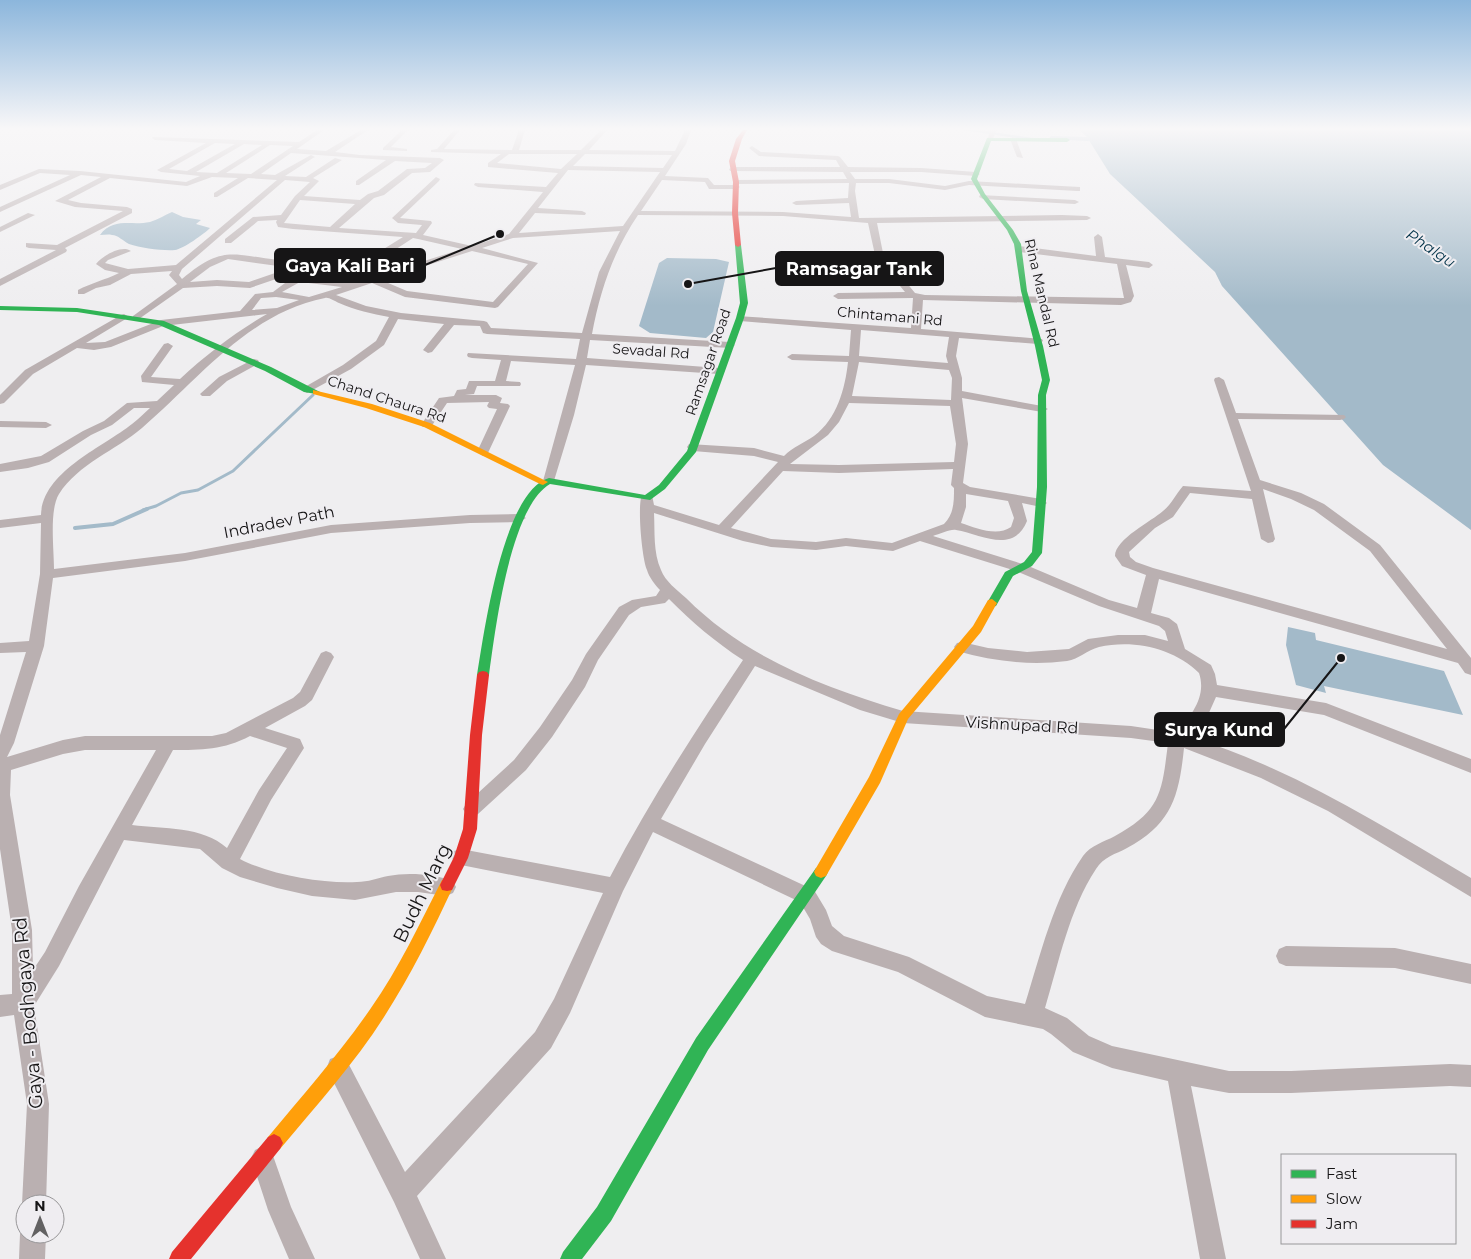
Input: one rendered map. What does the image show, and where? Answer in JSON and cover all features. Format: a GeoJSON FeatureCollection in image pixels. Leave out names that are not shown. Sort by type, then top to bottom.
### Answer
{"type":"FeatureCollection","features":[{"type":"Feature","properties":{"kind":"street"},"geometry":{"type":"LineString","coordinates":[[0,210],[46,189]]}},
{"type":"Feature","properties":{"kind":"street"},"geometry":{"type":"LineString","coordinates":[[84,189],[59,201],[76,203],[85,199]]}},
{"type":"Feature","properties":{"kind":"street"},"geometry":{"type":"LineString","coordinates":[[217,195],[228,189]]}},
{"type":"Feature","properties":{"kind":"street"},"geometry":{"type":"LineString","coordinates":[[267,189],[179,267],[174,275],[177,280],[181,284],[253,284],[275,276],[354,286]]}},
{"type":"Feature","properties":{"kind":"street"},"geometry":{"type":"LineString","coordinates":[[307,189],[280,222],[285,226],[414,236],[534,263],[496,305],[405,294],[372,280]]}},
{"type":"Feature","properties":{"kind":"street"},"geometry":{"type":"LineString","coordinates":[[332,230],[361,203],[371,196],[381,194],[388,189]]}},
{"type":"Feature","properties":{"kind":"street"},"geometry":{"type":"LineString","coordinates":[[376,258],[414,236],[428,224],[398,221],[396,218],[426,189]]}},
{"type":"Feature","properties":{"kind":"street"},"geometry":{"type":"LineString","coordinates":[[532,189],[550,190]]}},
{"type":"Feature","properties":{"kind":"street"},"geometry":{"type":"LineString","coordinates":[[546,481],[570,411],[585,337],[598,287],[608,259],[624,228],[652,189]]}},
{"type":"Feature","properties":{"kind":"street","name":"Ramsagar Road"},"geometry":{"type":"LineString","coordinates":[[647,503],[684,462],[693,447],[719,371],[740,318],[744,303],[735,213],[736,189]]}},
{"type":"Feature","properties":{"kind":"street","name":"Rina Mandal Rd"},"geometry":{"type":"LineString","coordinates":[[570,1259],[604,1214],[702,1044],[807,896],[875,779],[903,717],[986,616],[1009,574],[1028,564],[1037,553],[1041,503],[1042,394],[1046,380],[1024,289],[1019,249],[1003,219],[983,197],[979,189]]}},
{"type":"Feature","properties":{"kind":"street"},"geometry":{"type":"LineString","coordinates":[[512,236],[550,190]]}},
{"type":"Feature","properties":{"kind":"street"},"geometry":{"type":"LineString","coordinates":[[842,191],[851,191],[855,219]]}},
{"type":"Feature","properties":{"kind":"street"},"geometry":{"type":"LineString","coordinates":[[983,197],[1075,202]]}},
{"type":"Feature","properties":{"kind":"street"},"geometry":{"type":"LineString","coordinates":[[298,198],[361,203]]}},
{"type":"Feature","properties":{"kind":"street"},"geometry":{"type":"LineString","coordinates":[[796,203],[853,200]]}},
{"type":"Feature","properties":{"kind":"street"},"geometry":{"type":"LineString","coordinates":[[58,248],[129,211],[127,209],[74,205],[76,203]]}},
{"type":"Feature","properties":{"kind":"street"},"geometry":{"type":"LineString","coordinates":[[532,210],[582,214]]}},
{"type":"Feature","properties":{"kind":"street"},"geometry":{"type":"LineString","coordinates":[[635,213],[735,213],[855,219],[872,222],[1062,216],[1088,218]]}},
{"type":"Feature","properties":{"kind":"street"},"geometry":{"type":"LineString","coordinates":[[1,229],[31,215]]}},
{"type":"Feature","properties":{"kind":"street"},"geometry":{"type":"LineString","coordinates":[[228,241],[256,219],[283,217]]}},
{"type":"Feature","properties":{"kind":"street"},"geometry":{"type":"LineString","coordinates":[[872,222],[881,264],[915,296],[916,332]]}},
{"type":"Feature","properties":{"kind":"street"},"geometry":{"type":"LineString","coordinates":[[76,345],[94,347],[107,345],[161,323],[284,308],[512,236],[624,228]]}},
{"type":"Feature","properties":{"kind":"street"},"geometry":{"type":"LineString","coordinates":[[1098,237],[1101,260]]}},
{"type":"Feature","properties":{"kind":"street"},"geometry":{"type":"LineString","coordinates":[[0,283],[63,250],[29,245]]}},
{"type":"Feature","properties":{"kind":"street"},"geometry":{"type":"LineString","coordinates":[[1019,249],[1150,265]]}},
{"type":"Feature","properties":{"kind":"street"},"geometry":{"type":"LineString","coordinates":[[127,251],[106,258],[100,264],[108,268],[130,271],[179,267]]}},
{"type":"Feature","properties":{"kind":"street"},"geometry":{"type":"LineString","coordinates":[[276,294],[342,254],[421,265]]}},
{"type":"Feature","properties":{"kind":"street"},"geometry":{"type":"LineString","coordinates":[[136,318],[181,284],[224,256],[278,263]]}},
{"type":"Feature","properties":{"kind":"street"},"geometry":{"type":"LineString","coordinates":[[838,296],[915,296],[1028,301],[1125,302],[1129,296],[1121,262]]}},
{"type":"Feature","properties":{"kind":"street"},"geometry":{"type":"LineString","coordinates":[[81,292],[93,286],[107,283],[130,271]]}},
{"type":"Feature","properties":{"kind":"street"},"geometry":{"type":"LineString","coordinates":[[243,314],[258,296],[276,294],[312,299]]}},
{"type":"Feature","properties":{"kind":"street"},"geometry":{"type":"LineString","coordinates":[[327,294],[353,306],[395,316],[481,323],[484,324],[486,331],[585,337],[637,352],[730,345]]}},
{"type":"Feature","properties":{"kind":"street"},"geometry":{"type":"LineString","coordinates":[[0,308],[77,310],[136,318],[161,323],[221,349]]}},
{"type":"Feature","properties":{"kind":"street","name":"Gaya - Bodhgaya Rd"},"geometry":{"type":"LineString","coordinates":[[34,1194],[38,1104],[24,1004],[22,930],[0,795],[1,761],[36,646],[47,574],[46,518],[49,500],[64,479],[91,457],[137,426],[181,382],[221,349],[284,308]]}},
{"type":"Feature","properties":{"kind":"street"},"geometry":{"type":"LineString","coordinates":[[308,390],[347,367],[380,343],[395,316]]}},
{"type":"Feature","properties":{"kind":"street"},"geometry":{"type":"LineString","coordinates":[[0,401],[29,372],[124,317]]}},
{"type":"Feature","properties":{"kind":"street","name":"Chintamani Rd"},"geometry":{"type":"LineString","coordinates":[[740,318],[1038,341]]}},
{"type":"Feature","properties":{"kind":"street"},"geometry":{"type":"LineString","coordinates":[[428,350],[452,321]]}},
{"type":"Feature","properties":{"kind":"street"},"geometry":{"type":"LineString","coordinates":[[722,530],[795,452],[825,433],[850,389],[856,326]]}},
{"type":"Feature","properties":{"kind":"street"},"geometry":{"type":"LineString","coordinates":[[647,503],[722,530],[760,541],[816,546],[846,542],[892,547],[952,524],[957,518],[960,507],[960,488],[956,483],[962,444],[958,423],[957,378],[951,352],[954,336]]}},
{"type":"Feature","properties":{"kind":"street"},"geometry":{"type":"LineString","coordinates":[[168,346],[146,376],[146,380],[181,382]]}},
{"type":"Feature","properties":{"kind":"street","name":"Chand Chaura Rd"},"geometry":{"type":"LineString","coordinates":[[221,349],[254,362],[308,390],[369,406],[427,425],[546,481],[647,503]]}},
{"type":"Feature","properties":{"kind":"street","name":"Sevadal Rd"},"geometry":{"type":"LineString","coordinates":[[472,355],[580,361],[637,352],[719,371]]}},
{"type":"Feature","properties":{"kind":"street"},"geometry":{"type":"LineString","coordinates":[[500,384],[507,357]]}},
{"type":"Feature","properties":{"kind":"street"},"geometry":{"type":"LineString","coordinates":[[792,357],[854,359],[954,367]]}},
{"type":"Feature","properties":{"kind":"street"},"geometry":{"type":"LineString","coordinates":[[206,394],[223,379],[254,362]]}},
{"type":"Feature","properties":{"kind":"street"},"geometry":{"type":"LineString","coordinates":[[1219,380],[1231,416],[1248,455],[1268,539]]}},
{"type":"Feature","properties":{"kind":"street"},"geometry":{"type":"LineString","coordinates":[[459,400],[461,392],[470,392],[468,383],[516,384]]}},
{"type":"Feature","properties":{"kind":"street"},"geometry":{"type":"LineString","coordinates":[[427,425],[443,400],[496,398],[493,406],[504,406],[483,452]]}},
{"type":"Feature","properties":{"kind":"street"},"geometry":{"type":"LineString","coordinates":[[846,399],[914,403],[957,398],[1042,409]]}},
{"type":"Feature","properties":{"kind":"street"},"geometry":{"type":"LineString","coordinates":[[0,468],[28,464],[45,459],[86,433],[108,423],[130,405],[159,404]]}},
{"type":"Feature","properties":{"kind":"street"},"geometry":{"type":"LineString","coordinates":[[1231,416],[1340,417]]}},
{"type":"Feature","properties":{"kind":"street"},"geometry":{"type":"LineString","coordinates":[[3,426],[46,425]]}},
{"type":"Feature","properties":{"kind":"street"},"geometry":{"type":"LineString","coordinates":[[693,447],[754,452],[784,464],[839,469],[959,465]]}},
{"type":"Feature","properties":{"kind":"street","name":"Budh Marg"},"geometry":{"type":"LineString","coordinates":[[179,1259],[338,1067],[390,992],[419,941],[461,857],[470,829],[477,721],[486,651],[512,539],[519,518],[530,497],[546,481]]}},
{"type":"Feature","properties":{"kind":"street"},"geometry":{"type":"LineString","coordinates":[[960,488],[1041,503]]}},
{"type":"Feature","properties":{"kind":"street"},"geometry":{"type":"LineString","coordinates":[[1193,488],[1256,490],[1296,496],[1319,507],[1375,548],[1467,664],[1154,572],[1124,561],[1121,556],[1122,551],[1150,525],[1168,514],[1184,491],[1193,488]]}},
{"type":"Feature","properties":{"kind":"street"},"geometry":{"type":"LineString","coordinates":[[952,524],[986,536],[1009,533],[1016,530],[1020,524],[1020,516],[1015,508],[1014,499]]}},
{"type":"Feature","properties":{"kind":"street","name":"Vishnupad Rd"},"geometry":{"type":"LineString","coordinates":[[647,503],[651,562],[654,571],[668,590],[707,627],[752,658],[846,699],[903,717],[1012,725],[1079,727],[1131,732],[1180,740],[1267,773],[1334,806],[1467,882]]}},
{"type":"Feature","properties":{"kind":"street"},"geometry":{"type":"LineString","coordinates":[[0,524],[46,518]]}},
{"type":"Feature","properties":{"kind":"street","name":"Indradev Path"},"geometry":{"type":"LineString","coordinates":[[47,574],[185,557],[331,529],[464,519],[519,518]]}},
{"type":"Feature","properties":{"kind":"street"},"geometry":{"type":"LineString","coordinates":[[919,536],[1021,568],[1104,603],[1169,625],[1172,628],[1179,653]]}},
{"type":"Feature","properties":{"kind":"street"},"geometry":{"type":"LineString","coordinates":[[1143,616],[1154,572]]}},
{"type":"Feature","properties":{"kind":"street"},"geometry":{"type":"LineString","coordinates":[[472,809],[520,765],[540,740],[579,683],[591,658],[624,611],[637,603],[660,600],[668,590]]}},
{"type":"Feature","properties":{"kind":"street"},"geometry":{"type":"LineString","coordinates":[[962,647],[1004,657],[1036,657],[1073,654],[1088,644],[1096,642],[1144,641],[1158,643],[1179,653],[1205,670],[1209,681],[1210,690],[1206,703],[1180,740],[1169,798],[1162,810],[1145,827],[1106,849],[1090,862],[1066,908],[1032,1015]]}},
{"type":"Feature","properties":{"kind":"street"},"geometry":{"type":"LineString","coordinates":[[0,648],[36,646]]}},
{"type":"Feature","properties":{"kind":"street"},"geometry":{"type":"LineString","coordinates":[[1,761],[75,744],[222,742],[289,709],[306,696],[326,657]]}},
{"type":"Feature","properties":{"kind":"street"},"geometry":{"type":"LineString","coordinates":[[403,1193],[529,1057],[542,1040],[562,1006],[615,887],[650,822],[699,739],[752,658]]}},
{"type":"Feature","properties":{"kind":"street"},"geometry":{"type":"LineString","coordinates":[[1210,690],[1326,709],[1471,766]]}},
{"type":"Feature","properties":{"kind":"street"},"geometry":{"type":"LineString","coordinates":[[229,862],[265,795],[296,748],[294,744],[248,729]]}},
{"type":"Feature","properties":{"kind":"street"},"geometry":{"type":"LineString","coordinates":[[0,1006],[24,1004],[52,959],[74,914],[168,743]]}},
{"type":"Feature","properties":{"kind":"street"},"geometry":{"type":"LineString","coordinates":[[650,822],[752,872],[776,880],[807,896],[819,916],[823,930],[828,937],[838,944],[902,964],[985,1006],[1003,1011],[1032,1015],[1058,1026],[1080,1044],[1095,1052],[1176,1072],[1229,1082],[1450,1074],[1471,1076]]}},
{"type":"Feature","properties":{"kind":"street"},"geometry":{"type":"LineString","coordinates":[[120,832],[203,841],[212,845],[229,862],[253,873],[340,891],[359,891],[406,882],[446,887]]}},
{"type":"Feature","properties":{"kind":"street"},"geometry":{"type":"LineString","coordinates":[[461,857],[615,887]]}},
{"type":"Feature","properties":{"kind":"street"},"geometry":{"type":"LineString","coordinates":[[1286,956],[1395,958],[1471,974]]}},
{"type":"Feature","properties":{"kind":"street"},"geometry":{"type":"LineString","coordinates":[[338,1067],[403,1193],[433,1259]]}},
{"type":"Feature","properties":{"kind":"street"},"geometry":{"type":"LineString","coordinates":[[1176,1072],[1214,1259]]}},
{"type":"Feature","properties":{"kind":"street"},"geometry":{"type":"LineString","coordinates":[[263,1158],[280,1210],[302,1259]]}},
{"type":"Feature","properties":{"kind":"street"},"geometry":{"type":"LineString","coordinates":[[32,1259],[33,1244]]}},
{"type":"Feature","properties":{"kind":"water","name":"Phalgu"},"geometry":{"type":"Polygon","coordinates":[[[1126,189],[1471,189],[1471,530],[1383,465],[1222,286],[1215,272],[1126,189]]]}},
{"type":"Feature","properties":{"kind":"water"},"geometry":{"type":"Polygon","coordinates":[[[172,212],[183,217],[201,220],[196,224],[210,228],[188,244],[175,250],[140,247],[129,244],[114,235],[100,235],[105,229],[117,224],[150,222],[172,212]]]}},
{"type":"Feature","properties":{"kind":"water"},"geometry":{"type":"Polygon","coordinates":[[[667,258],[716,259],[729,262],[713,332],[706,338],[650,333],[639,326],[659,263],[667,258]]]}},
{"type":"Feature","properties":{"kind":"water"},"geometry":{"type":"Polygon","coordinates":[[[1288,627],[1315,633],[1316,640],[1444,671],[1463,715],[1324,686],[1326,693],[1296,685],[1286,645],[1288,627]]]}},
{"type":"Feature","properties":{"kind":"waterway"},"geometry":{"type":"LineString","coordinates":[[143,510],[156,506],[181,493],[198,490],[233,471],[313,395]]}},
{"type":"Feature","properties":{"kind":"waterway"},"geometry":{"type":"LineString","coordinates":[[75,528],[113,524],[147,509]]}},
{"type":"Feature","properties":{"kind":"traffic: fast"},"geometry":{"type":"LineString","coordinates":[[979,189],[1010,230],[1018,244],[1024,291],[1046,380],[1042,395],[1042,487],[1037,553],[1028,564],[1009,574],[992,603]]}},
{"type":"Feature","properties":{"kind":"traffic: fast"},"geometry":{"type":"LineString","coordinates":[[483,675],[500,580],[507,554],[524,509],[535,490],[549,481],[647,498],[662,487],[691,452],[744,303],[738,245]]}},
{"type":"Feature","properties":{"kind":"traffic: fast"},"geometry":{"type":"LineString","coordinates":[[0,308],[77,310],[161,323],[268,369],[307,390],[316,392]]}},
{"type":"Feature","properties":{"kind":"traffic: fast"},"geometry":{"type":"LineString","coordinates":[[570,1259],[604,1214],[702,1044],[821,872]]}},
{"type":"Feature","properties":{"kind":"traffic: slow"},"geometry":{"type":"LineString","coordinates":[[316,392],[369,406],[427,425],[543,482]]}},
{"type":"Feature","properties":{"kind":"traffic: slow"},"geometry":{"type":"LineString","coordinates":[[821,872],[875,779],[903,717],[977,629],[992,603]]}},
{"type":"Feature","properties":{"kind":"traffic: slow"},"geometry":{"type":"LineString","coordinates":[[274,1143],[315,1095],[378,1012],[388,997],[447,885]]}},
{"type":"Feature","properties":{"kind":"traffic: jam"},"geometry":{"type":"LineString","coordinates":[[736,189],[735,213],[738,245]]}},
{"type":"Feature","properties":{"kind":"traffic: jam"},"geometry":{"type":"LineString","coordinates":[[447,885],[461,858],[470,829],[476,735],[483,675]]}},
{"type":"Feature","properties":{"kind":"traffic: jam"},"geometry":{"type":"LineString","coordinates":[[179,1259],[274,1143]]}},
{"type":"Feature","properties":{"kind":"place","name":"Gaya Kali Bari"},"geometry":{"type":"Point","coordinates":[500,234]}},
{"type":"Feature","properties":{"kind":"place","name":"Ramsagar Tank"},"geometry":{"type":"Point","coordinates":[688,284]}},
{"type":"Feature","properties":{"kind":"place","name":"Surya Kund"},"geometry":{"type":"Point","coordinates":[1341,658]}}]}
